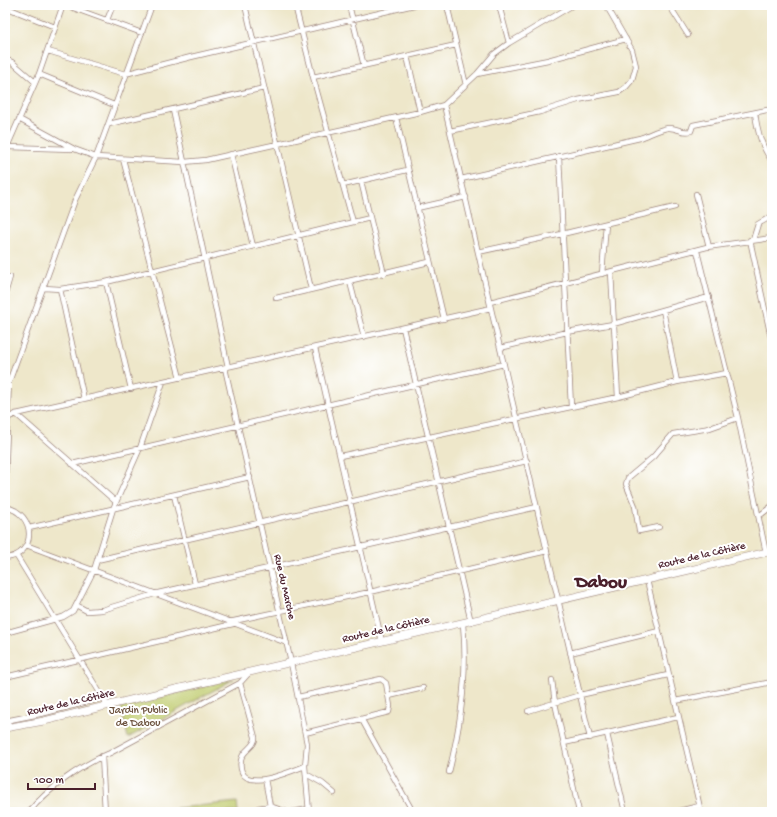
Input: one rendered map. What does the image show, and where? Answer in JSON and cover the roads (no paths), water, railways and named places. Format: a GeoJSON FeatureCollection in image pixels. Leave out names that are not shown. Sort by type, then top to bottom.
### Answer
{"type":"FeatureCollection","features":[{"type":"Feature","properties":{"kind":"main road","name":"Route de la Côtière"},"geometry":{"type":"LineString","coordinates":[[5,728],[22,722],[45,717],[84,712],[769,552]]}},
{"type":"Feature","properties":{"kind":"street"},"geometry":{"type":"LineString","coordinates":[[74,149],[6,147],[39,74],[64,5],[142,33]]}},
{"type":"Feature","properties":{"kind":"street"},"geometry":{"type":"LineString","coordinates":[[107,20],[113,5]]}},
{"type":"Feature","properties":{"kind":"street"},"geometry":{"type":"LineString","coordinates":[[5,481],[6,419],[9,382],[75,200],[96,156],[109,124],[114,106],[152,5]]}},
{"type":"Feature","properties":{"kind":"street"},"geometry":{"type":"LineString","coordinates":[[245,5],[311,289]]}},
{"type":"Feature","properties":{"kind":"street"},"geometry":{"type":"LineString","coordinates":[[295,5],[313,77],[353,222]]}},
{"type":"Feature","properties":{"kind":"street"},"geometry":{"type":"LineString","coordinates":[[349,5],[364,66]]}},
{"type":"Feature","properties":{"kind":"street"},"geometry":{"type":"LineString","coordinates":[[48,51],[126,74],[254,42],[353,20],[398,7],[414,5]]}},
{"type":"Feature","properties":{"kind":"street"},"geometry":{"type":"LineString","coordinates":[[447,5],[466,85]]}},
{"type":"Feature","properties":{"kind":"street"},"geometry":{"type":"LineString","coordinates":[[499,5],[509,43]]}},
{"type":"Feature","properties":{"kind":"street"},"geometry":{"type":"LineString","coordinates":[[19,119],[74,149],[96,156],[184,162],[206,160],[276,143],[396,118],[444,105],[477,74],[494,54],[509,43],[573,5]]}},
{"type":"Feature","properties":{"kind":"street"},"geometry":{"type":"LineString","coordinates":[[450,131],[540,112],[578,100],[619,92],[632,80],[636,66],[632,50],[606,5]]}},
{"type":"Feature","properties":{"kind":"street"},"geometry":{"type":"LineString","coordinates":[[669,5],[688,35]]}},
{"type":"Feature","properties":{"kind":"street"},"geometry":{"type":"LineString","coordinates":[[8,7],[55,27]]}},
{"type":"Feature","properties":{"kind":"street"},"geometry":{"type":"LineString","coordinates":[[477,74],[548,60],[626,39]]}},
{"type":"Feature","properties":{"kind":"street"},"geometry":{"type":"LineString","coordinates":[[313,77],[456,45]]}},
{"type":"Feature","properties":{"kind":"street"},"geometry":{"type":"LineString","coordinates":[[407,56],[420,112]]}},
{"type":"Feature","properties":{"kind":"street"},"geometry":{"type":"LineString","coordinates":[[5,59],[12,62],[35,82]]}},
{"type":"Feature","properties":{"kind":"street"},"geometry":{"type":"LineString","coordinates":[[39,74],[114,106]]}},
{"type":"Feature","properties":{"kind":"street"},"geometry":{"type":"LineString","coordinates":[[109,124],[264,88]]}},
{"type":"Feature","properties":{"kind":"street"},"geometry":{"type":"LineString","coordinates":[[444,105],[590,738]]}},
{"type":"Feature","properties":{"kind":"street"},"geometry":{"type":"LineString","coordinates":[[461,179],[640,138],[666,128],[673,128],[686,133],[691,131],[693,125],[715,119],[772,109]]}},
{"type":"Feature","properties":{"kind":"street","name":"Rue du Marche"},"geometry":{"type":"LineString","coordinates":[[173,110],[205,259],[238,426],[287,643],[305,733],[307,752],[305,766],[309,810]]}},
{"type":"Feature","properties":{"kind":"street"},"geometry":{"type":"LineString","coordinates":[[755,113],[756,123],[765,150],[772,161]]}},
{"type":"Feature","properties":{"kind":"street"},"geometry":{"type":"LineString","coordinates":[[396,118],[407,170],[444,319]]}},
{"type":"Feature","properties":{"kind":"street"},"geometry":{"type":"LineString","coordinates":[[231,154],[253,246]]}},
{"type":"Feature","properties":{"kind":"street"},"geometry":{"type":"LineString","coordinates":[[560,156],[562,234],[571,407]]}},
{"type":"Feature","properties":{"kind":"street"},"geometry":{"type":"LineString","coordinates":[[123,159],[180,378]]}},
{"type":"Feature","properties":{"kind":"street"},"geometry":{"type":"LineString","coordinates":[[343,185],[407,170]]}},
{"type":"Feature","properties":{"kind":"street"},"geometry":{"type":"LineString","coordinates":[[361,181],[384,274]]}},
{"type":"Feature","properties":{"kind":"street"},"geometry":{"type":"LineString","coordinates":[[696,194],[709,247]]}},
{"type":"Feature","properties":{"kind":"street"},"geometry":{"type":"LineString","coordinates":[[417,208],[466,197]]}},
{"type":"Feature","properties":{"kind":"street"},"geometry":{"type":"LineString","coordinates":[[478,252],[606,224],[674,207]]}},
{"type":"Feature","properties":{"kind":"street"},"geometry":{"type":"LineString","coordinates":[[772,216],[758,224],[752,240],[772,342]]}},
{"type":"Feature","properties":{"kind":"street"},"geometry":{"type":"LineString","coordinates":[[44,288],[60,289],[106,282],[205,259],[298,234],[370,218]]}},
{"type":"Feature","properties":{"kind":"street"},"geometry":{"type":"LineString","coordinates":[[602,274],[606,224]]}},
{"type":"Feature","properties":{"kind":"street"},"geometry":{"type":"LineString","coordinates":[[490,302],[709,247],[772,238]]}},
{"type":"Feature","properties":{"kind":"street"},"geometry":{"type":"LineString","coordinates":[[697,251],[738,418],[759,516],[769,552]]}},
{"type":"Feature","properties":{"kind":"street"},"geometry":{"type":"LineString","coordinates":[[276,298],[384,274],[429,262]]}},
{"type":"Feature","properties":{"kind":"street"},"geometry":{"type":"LineString","coordinates":[[611,272],[618,397]]}},
{"type":"Feature","properties":{"kind":"street"},"geometry":{"type":"LineString","coordinates":[[5,294],[10,276]]}},
{"type":"Feature","properties":{"kind":"street"},"geometry":{"type":"LineString","coordinates":[[106,282],[131,389]]}},
{"type":"Feature","properties":{"kind":"street"},"geometry":{"type":"LineString","coordinates":[[350,282],[364,337]]}},
{"type":"Feature","properties":{"kind":"street"},"geometry":{"type":"LineString","coordinates":[[60,289],[84,399]]}},
{"type":"Feature","properties":{"kind":"street"},"geometry":{"type":"LineString","coordinates":[[500,348],[567,332],[613,324],[709,297]]}},
{"type":"Feature","properties":{"kind":"street"},"geometry":{"type":"LineString","coordinates":[[6,419],[16,414],[491,308]]}},
{"type":"Feature","properties":{"kind":"street"},"geometry":{"type":"LineString","coordinates":[[663,310],[677,382]]}},
{"type":"Feature","properties":{"kind":"street"},"geometry":{"type":"LineString","coordinates":[[403,328],[471,622]]}},
{"type":"Feature","properties":{"kind":"street"},"geometry":{"type":"LineString","coordinates":[[315,348],[382,642]]}},
{"type":"Feature","properties":{"kind":"street"},"geometry":{"type":"LineString","coordinates":[[72,464],[504,364]]}},
{"type":"Feature","properties":{"kind":"street"},"geometry":{"type":"LineString","coordinates":[[340,456],[618,397],[677,382],[727,373]]}},
{"type":"Feature","properties":{"kind":"street"},"geometry":{"type":"LineString","coordinates":[[5,633],[68,615],[76,605],[94,570],[113,509],[140,448],[163,382]]}},
{"type":"Feature","properties":{"kind":"street"},"geometry":{"type":"LineString","coordinates":[[16,414],[116,502]]}},
{"type":"Feature","properties":{"kind":"street"},"geometry":{"type":"LineString","coordinates":[[659,527],[639,531],[635,506],[626,484],[628,478],[653,457],[673,434],[710,428],[738,418]]}},
{"type":"Feature","properties":{"kind":"street"},"geometry":{"type":"LineString","coordinates":[[97,560],[439,483],[527,461]]}},
{"type":"Feature","properties":{"kind":"street"},"geometry":{"type":"LineString","coordinates":[[29,528],[250,477]]}},
{"type":"Feature","properties":{"kind":"street"},"geometry":{"type":"LineString","coordinates":[[174,495],[195,584]]}},
{"type":"Feature","properties":{"kind":"street"},"geometry":{"type":"LineString","coordinates":[[759,516],[772,506]]}},
{"type":"Feature","properties":{"kind":"street"},"geometry":{"type":"LineString","coordinates":[[5,507],[20,513],[26,520],[29,528],[29,536],[26,545],[16,555],[5,558]]}},
{"type":"Feature","properties":{"kind":"street"},"geometry":{"type":"LineString","coordinates":[[76,605],[87,611],[102,610],[158,593],[195,584],[537,507]]}},
{"type":"Feature","properties":{"kind":"street"},"geometry":{"type":"LineString","coordinates":[[26,545],[158,593],[234,624],[287,643]]}},
{"type":"Feature","properties":{"kind":"street"},"geometry":{"type":"LineString","coordinates":[[229,622],[370,592],[547,551]]}},
{"type":"Feature","properties":{"kind":"street"},"geometry":{"type":"LineString","coordinates":[[16,555],[108,706]]}},
{"type":"Feature","properties":{"kind":"street"},"geometry":{"type":"LineString","coordinates":[[647,580],[701,812]]}},
{"type":"Feature","properties":{"kind":"street"},"geometry":{"type":"LineString","coordinates":[[5,677],[234,624]]}},
{"type":"Feature","properties":{"kind":"street"},"geometry":{"type":"LineString","coordinates":[[449,772],[460,728],[464,652],[463,624]]}},
{"type":"Feature","properties":{"kind":"street"},"geometry":{"type":"LineString","coordinates":[[570,653],[659,631]]}},
{"type":"Feature","properties":{"kind":"street"},"geometry":{"type":"LineString","coordinates":[[29,812],[52,790],[92,760],[240,683],[250,672]]}},
{"type":"Feature","properties":{"kind":"street"},"geometry":{"type":"LineString","coordinates":[[528,711],[580,695],[668,675]]}},
{"type":"Feature","properties":{"kind":"street"},"geometry":{"type":"LineString","coordinates":[[298,697],[381,679],[386,683],[389,696],[389,712],[362,720],[305,733]]}},
{"type":"Feature","properties":{"kind":"street"},"geometry":{"type":"LineString","coordinates":[[552,680],[555,703],[579,812]]}},
{"type":"Feature","properties":{"kind":"street"},"geometry":{"type":"LineString","coordinates":[[675,701],[772,682]]}},
{"type":"Feature","properties":{"kind":"street"},"geometry":{"type":"LineString","coordinates":[[240,683],[256,740],[243,754],[240,765],[242,771],[248,778],[265,779],[305,766]]}},
{"type":"Feature","properties":{"kind":"street"},"geometry":{"type":"LineString","coordinates":[[389,696],[423,688]]}},
{"type":"Feature","properties":{"kind":"street"},"geometry":{"type":"LineString","coordinates":[[45,717],[103,698]]}},
{"type":"Feature","properties":{"kind":"street"},"geometry":{"type":"LineString","coordinates":[[82,704],[84,712]]}},
{"type":"Feature","properties":{"kind":"street"},"geometry":{"type":"LineString","coordinates":[[564,743],[678,717]]}},
{"type":"Feature","properties":{"kind":"street"},"geometry":{"type":"LineString","coordinates":[[5,724],[10,720],[22,722]]}},
{"type":"Feature","properties":{"kind":"street"},"geometry":{"type":"LineString","coordinates":[[362,720],[413,812]]}},
{"type":"Feature","properties":{"kind":"street"},"geometry":{"type":"LineString","coordinates":[[607,734],[625,812]]}},
{"type":"Feature","properties":{"kind":"street"},"geometry":{"type":"LineString","coordinates":[[102,756],[105,812]]}},
{"type":"Feature","properties":{"kind":"street"},"geometry":{"type":"LineString","coordinates":[[306,774],[319,780],[334,793]]}},
{"type":"Feature","properties":{"kind":"street"},"geometry":{"type":"LineString","coordinates":[[265,779],[270,806]]}},
{"type":"Feature","properties":{"kind":"street"},"geometry":{"type":"LineString","coordinates":[[255,812],[258,808],[270,806],[287,812]]}},
{"type":"Feature","properties":{"kind":"street"},"geometry":{"type":"LineString","coordinates":[[675,812],[699,806]]}},
{"type":"Feature","properties":{"kind":"street"},"geometry":{"type":"LineString","coordinates":[[292,812],[309,810]]}},
{"type":"Feature","properties":{"kind":"district","name":"Dabou"},"geometry":{"type":"Point","coordinates":[601,583]}},
{"type":"Feature","properties":{"kind":"park label","name":"Jardin Public de Dabou"},"geometry":{"type":"Point","coordinates":[138,717]}}]}
